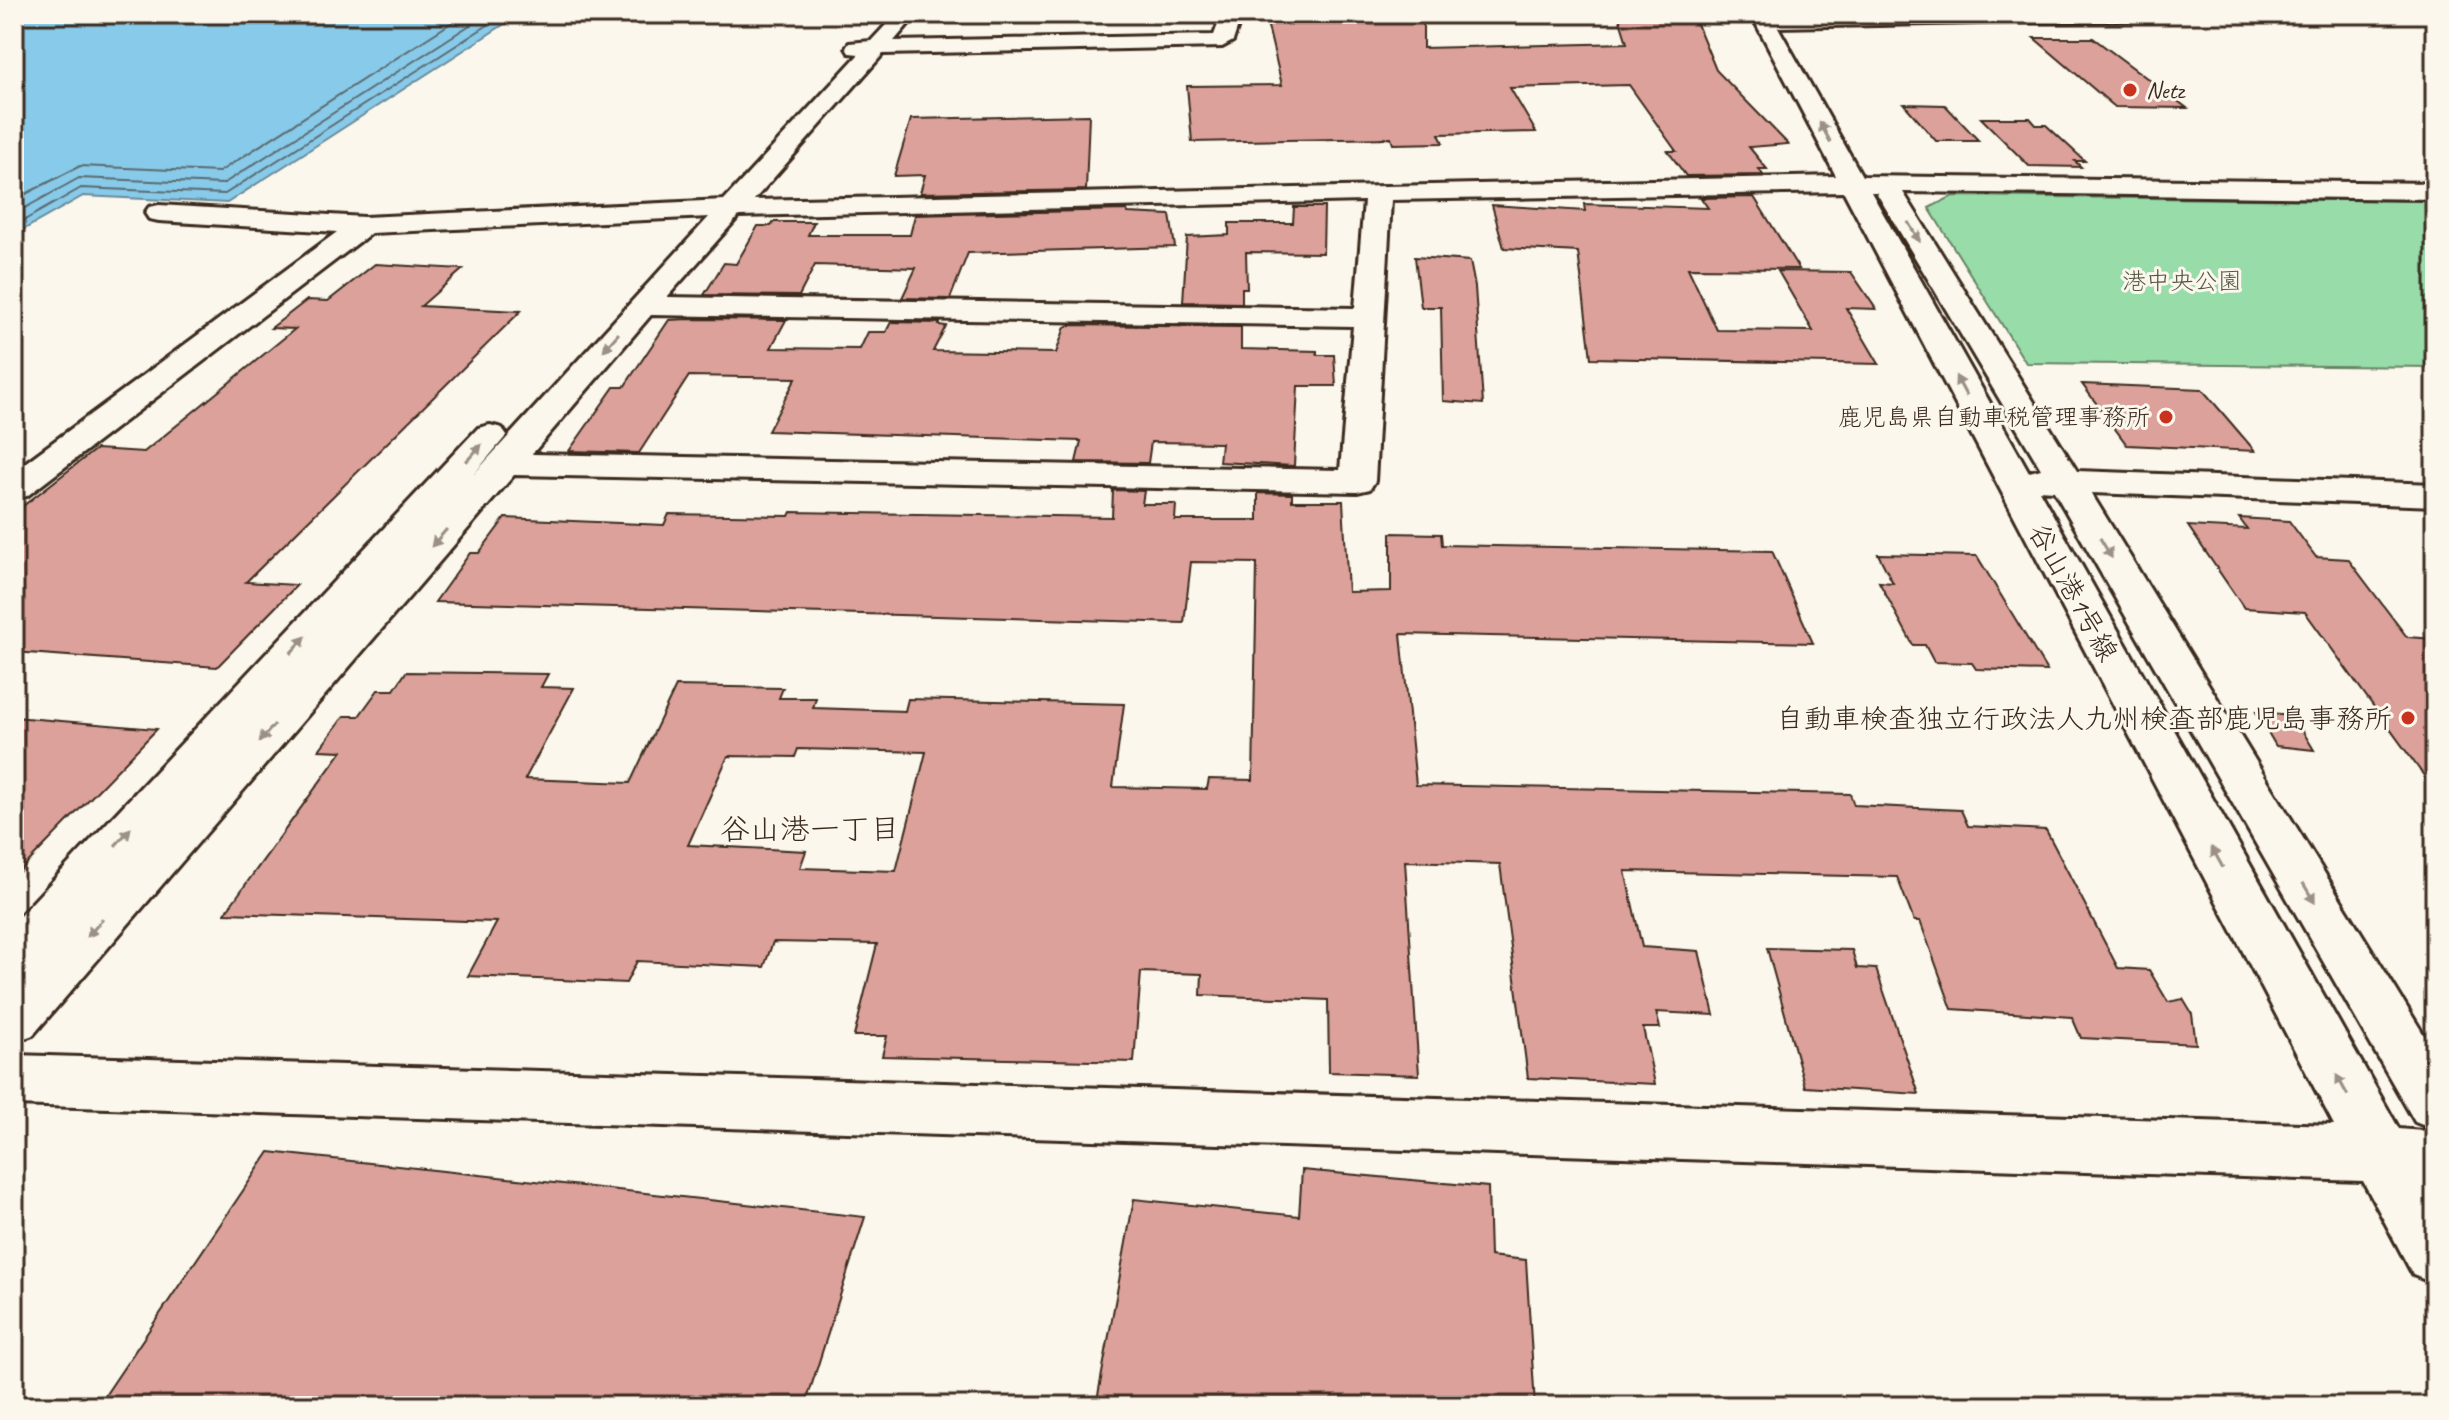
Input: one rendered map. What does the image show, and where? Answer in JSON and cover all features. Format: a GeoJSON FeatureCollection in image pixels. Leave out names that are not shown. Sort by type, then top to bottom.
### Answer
{"type":"FeatureCollection","features":[{"type":"Feature","properties":{"kind":"street"},"geometry":{"type":"LineString","coordinates":[[14,957],[869,37],[907,14]]}},
{"type":"Feature","properties":{"kind":"street"},"geometry":{"type":"LineString","coordinates":[[869,37],[1222,41],[1232,14]]}},
{"type":"Feature","properties":{"kind":"street"},"geometry":{"type":"LineString","coordinates":[[1775,18],[2132,14]]}},
{"type":"Feature","properties":{"kind":"street","name":"谷山港1号線"},"geometry":{"type":"LineString","coordinates":[[1775,18],[1853,184],[2012,479],[2407,1156],[2435,1254]]}},
{"type":"Feature","properties":{"kind":"street","name":"谷山港1号線"},"geometry":{"type":"LineString","coordinates":[[1775,18],[1884,184],[2066,481],[2435,1104]]}},
{"type":"Feature","properties":{"kind":"street"},"geometry":{"type":"LineString","coordinates":[[159,213],[364,225],[713,208],[1853,184],[2435,191]]}},
{"type":"Feature","properties":{"kind":"street"},"geometry":{"type":"LineString","coordinates":[[504,464],[1357,481],[1378,193]]}},
{"type":"Feature","properties":{"kind":"street"},"geometry":{"type":"LineString","coordinates":[[14,1019],[643,306],[713,208]]}},
{"type":"Feature","properties":{"kind":"street"},"geometry":{"type":"LineString","coordinates":[[14,488],[364,225]]}},
{"type":"Feature","properties":{"kind":"street"},"geometry":{"type":"LineString","coordinates":[[643,306],[1368,317]]}},
{"type":"Feature","properties":{"kind":"street"},"geometry":{"type":"LineString","coordinates":[[2012,479],[2435,495]]}},
{"type":"Feature","properties":{"kind":"street"},"geometry":{"type":"LineString","coordinates":[[14,1080],[2407,1156]]}},
{"type":"Feature","properties":{"kind":"green space","name":"港中央公園"},"geometry":{"type":"Polygon","coordinates":[[[1953,196],[2435,201],[2435,367],[2026,363],[1929,208],[1953,196]]]}},
{"type":"Feature","properties":{"kind":"water"},"geometry":{"type":"Polygon","coordinates":[[[14,14],[520,14],[227,203],[83,196],[14,235],[14,14]]]}},
{"type":"Feature","properties":{"kind":"building"},"geometry":{"type":"Polygon","coordinates":[[[1265,14],[1423,14],[1423,48],[1627,43],[1618,14],[1693,14],[1716,70],[1788,144],[1749,147],[1767,169],[1759,169],[1763,175],[1686,176],[1668,151],[1676,151],[1629,85],[1510,88],[1536,132],[1439,134],[1443,143],[1393,144],[1391,138],[1192,142],[1187,86],[1282,85],[1265,14]]]}},
{"type":"Feature","properties":{"kind":"building"},"geometry":{"type":"Polygon","coordinates":[[[2034,38],[2093,38],[2187,108],[2115,107],[2034,38]]]}},
{"type":"Feature","properties":{"kind":"building"},"geometry":{"type":"Polygon","coordinates":[[[1904,104],[1945,105],[1979,141],[1936,141],[1904,104]]]}},
{"type":"Feature","properties":{"kind":"building"},"geometry":{"type":"Polygon","coordinates":[[[1089,115],[1086,190],[920,193],[925,175],[894,176],[911,119],[1089,115]]]}},
{"type":"Feature","properties":{"kind":"building"},"geometry":{"type":"Polygon","coordinates":[[[1981,118],[2030,118],[2036,125],[2046,125],[2085,161],[2075,161],[2081,167],[2029,166],[1981,118]]]}},
{"type":"Feature","properties":{"kind":"building"},"geometry":{"type":"Polygon","coordinates":[[[1754,197],[1799,269],[1688,268],[1717,330],[1813,331],[1778,271],[1851,272],[1876,309],[1846,308],[1879,364],[1591,358],[1578,252],[1504,248],[1492,205],[1585,211],[1584,204],[1708,208],[1701,198],[1754,197]]]}},
{"type":"Feature","properties":{"kind":"building"},"geometry":{"type":"Polygon","coordinates":[[[1294,207],[1324,207],[1323,253],[1246,252],[1247,288],[1242,288],[1242,303],[1183,302],[1187,237],[1229,235],[1229,223],[1293,223],[1294,207]]]}},
{"type":"Feature","properties":{"kind":"building"},"geometry":{"type":"Polygon","coordinates":[[[1127,210],[1128,213],[1170,215],[1175,247],[968,253],[950,299],[902,298],[916,268],[815,265],[799,296],[704,295],[724,263],[736,264],[758,226],[771,226],[774,222],[814,222],[808,235],[910,235],[915,215],[1127,210]]]}},
{"type":"Feature","properties":{"kind":"building"},"geometry":{"type":"Polygon","coordinates":[[[1415,257],[1470,261],[1475,287],[1483,404],[1443,401],[1441,307],[1421,307],[1415,257]]]}},
{"type":"Feature","properties":{"kind":"building"},"geometry":{"type":"Polygon","coordinates":[[[375,264],[463,269],[421,306],[521,311],[246,582],[297,585],[217,667],[14,652],[14,513],[96,449],[144,452],[295,329],[271,328],[307,300],[328,301],[375,264]]]}},
{"type":"Feature","properties":{"kind":"building"},"geometry":{"type":"Polygon","coordinates":[[[669,320],[786,320],[771,348],[860,349],[868,332],[886,332],[891,322],[940,323],[946,326],[933,351],[1056,353],[1065,327],[1070,325],[1241,327],[1241,349],[1317,351],[1317,355],[1334,355],[1336,386],[1298,386],[1294,466],[1219,462],[1221,443],[1151,442],[1148,463],[1076,462],[1081,441],[768,431],[796,378],[689,376],[639,453],[569,451],[614,387],[624,387],[669,320]]]}},
{"type":"Feature","properties":{"kind":"building","name":"鹿児島県自動車税管理事務所"},"geometry":{"type":"Polygon","coordinates":[[[2082,384],[2202,389],[2255,451],[2127,445],[2082,384]]]}},
{"type":"Feature","properties":{"kind":"building"},"geometry":{"type":"Polygon","coordinates":[[[1113,490],[1144,491],[1142,504],[1176,504],[1175,520],[1258,520],[1258,493],[1292,494],[1292,501],[1343,501],[1348,592],[1391,591],[1391,533],[1441,534],[1442,545],[1772,551],[1813,643],[1401,634],[1416,785],[1850,794],[1854,805],[1961,810],[1968,826],[2046,830],[2118,968],[2149,970],[2168,1002],[2183,999],[2192,1014],[2196,1044],[2081,1038],[2072,1017],[1952,1009],[1920,921],[1914,921],[1897,877],[1625,871],[1642,947],[1699,951],[1714,1015],[1656,1012],[1660,1028],[1643,1028],[1655,1084],[1528,1078],[1500,864],[1405,861],[1419,1075],[1329,1072],[1328,1000],[1201,995],[1202,974],[1141,972],[1134,1062],[882,1056],[887,1036],[854,1036],[877,944],[773,942],[764,967],[637,961],[626,983],[468,976],[497,922],[225,913],[342,751],[319,750],[344,716],[359,716],[378,690],[394,690],[406,672],[548,674],[541,687],[574,688],[525,779],[630,783],[676,686],[783,688],[779,698],[816,698],[813,708],[905,711],[908,699],[1124,704],[1113,787],[1207,789],[1209,779],[1253,780],[1257,563],[1191,562],[1184,623],[435,602],[470,553],[479,553],[505,518],[664,525],[669,514],[789,516],[791,512],[1112,517],[1113,490]],[[798,749],[795,757],[728,756],[688,845],[806,851],[800,868],[896,871],[926,752],[798,749]]]}},
{"type":"Feature","properties":{"kind":"building"},"geometry":{"type":"Polygon","coordinates":[[[2239,518],[2289,521],[2316,557],[2348,559],[2407,637],[2435,639],[2435,791],[2305,612],[2244,608],[2188,526],[2247,529],[2239,518]]]}},
{"type":"Feature","properties":{"kind":"building"},"geometry":{"type":"Polygon","coordinates":[[[1878,554],[1977,556],[2047,671],[1976,669],[1972,663],[1934,662],[1925,645],[1913,645],[1879,582],[1893,583],[1878,554]]]}},
{"type":"Feature","properties":{"kind":"building"},"geometry":{"type":"Polygon","coordinates":[[[2256,712],[2293,715],[2314,750],[2276,746],[2256,712]]]}},
{"type":"Feature","properties":{"kind":"building"},"geometry":{"type":"Polygon","coordinates":[[[14,717],[157,729],[14,877],[14,717]]]}},
{"type":"Feature","properties":{"kind":"building"},"geometry":{"type":"Polygon","coordinates":[[[1767,948],[1852,950],[1857,968],[1876,969],[1919,1094],[1805,1087],[1767,948]]]}},
{"type":"Feature","properties":{"kind":"building"},"geometry":{"type":"Polygon","coordinates":[[[269,1152],[865,1217],[805,1406],[98,1406],[269,1152]]]}},
{"type":"Feature","properties":{"kind":"building"},"geometry":{"type":"Polygon","coordinates":[[[1302,1170],[1488,1187],[1490,1256],[1526,1260],[1535,1406],[1096,1406],[1134,1199],[1299,1216],[1302,1170]]]}},
{"type":"Feature","properties":{"kind":"place","name":"Netz"},"geometry":{"type":"Point","coordinates":[2130,90]}},
{"type":"Feature","properties":{"kind":"place","name":"鹿児島県自動車税管理事務所"},"geometry":{"type":"Point","coordinates":[2166,417]}},
{"type":"Feature","properties":{"kind":"place","name":"自動車検査独立行政法人九州検査部鹿児島事務所"},"geometry":{"type":"Point","coordinates":[2408,718]}},
{"type":"Feature","properties":{"kind":"district","name":"谷山港一丁目"},"geometry":{"type":"Point","coordinates":[810,829]}}]}
